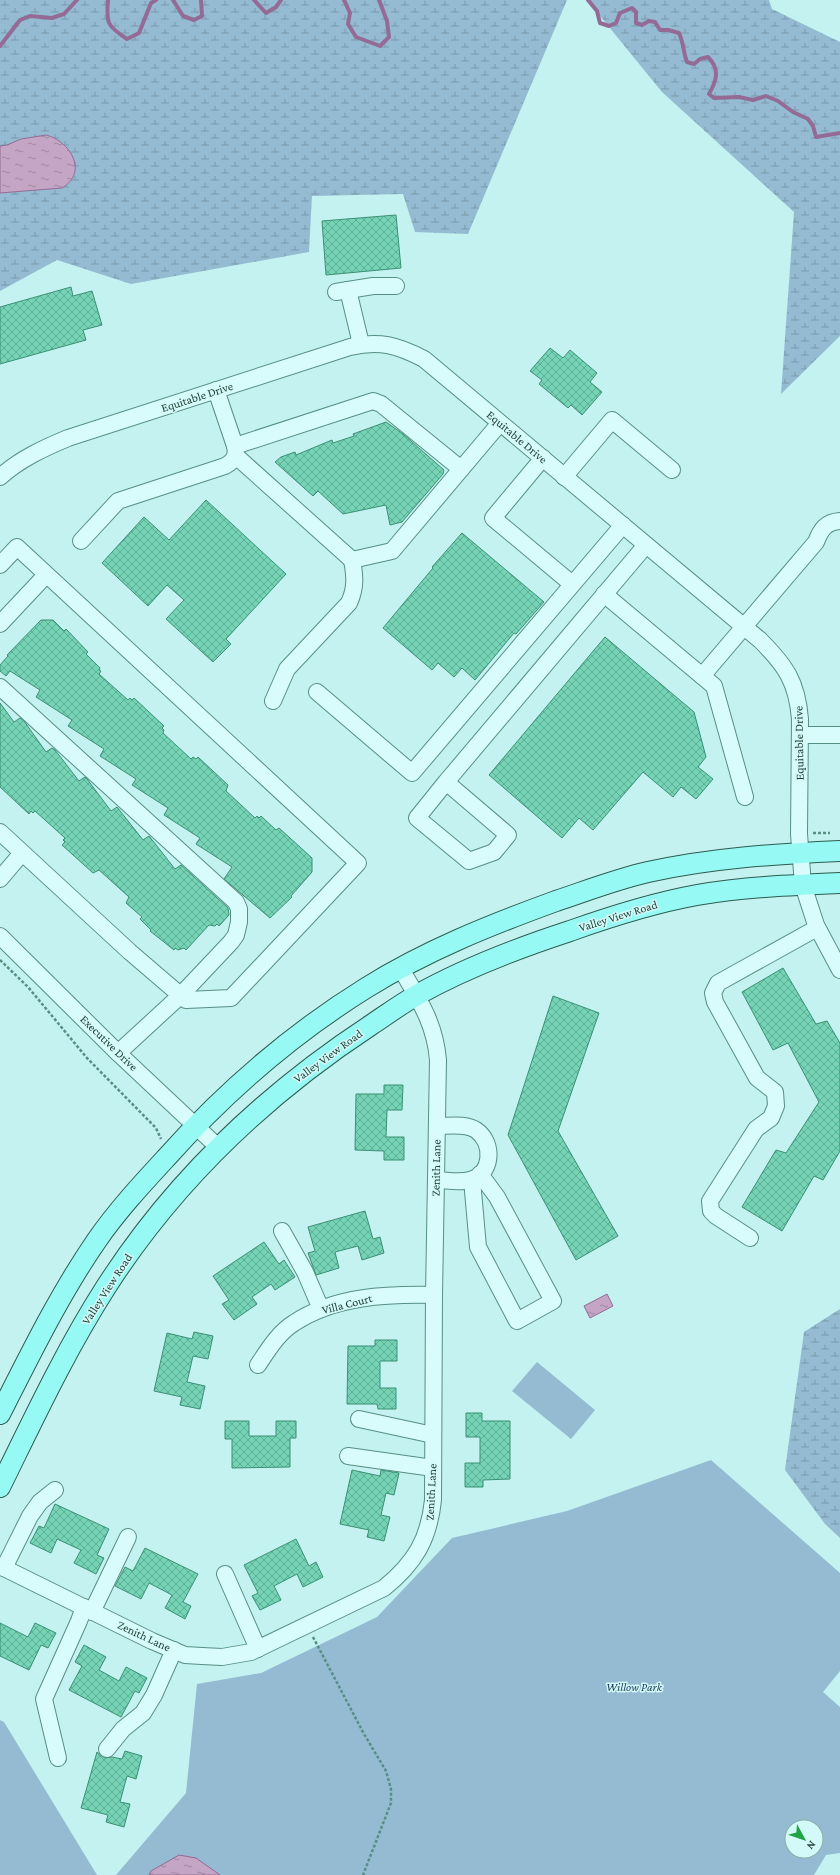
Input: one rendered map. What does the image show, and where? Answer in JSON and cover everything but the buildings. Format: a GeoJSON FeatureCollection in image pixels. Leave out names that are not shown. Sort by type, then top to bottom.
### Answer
{"type":"FeatureCollection","features":[{"type":"Feature","properties":{"kind":"main road"},"geometry":{"type":"LineString","coordinates":[[0,1414],[59,1300],[98,1238],[145,1181],[196,1125],[247,1078],[301,1032],[367,988],[434,951],[496,922],[572,896],[646,873],[723,859],[800,853],[840,852]]}},
{"type":"Feature","properties":{"kind":"main road","name":"Valley View Road"},"geometry":{"type":"LineString","coordinates":[[0,1487],[54,1379],[106,1287],[167,1203],[239,1127],[281,1090],[342,1044],[416,996],[524,946],[625,912],[699,895],[757,887],[840,883]]}},
{"type":"Feature","properties":{"kind":"street"},"geometry":{"type":"LineString","coordinates":[[361,344],[342,291],[373,286],[396,286]]}},
{"type":"Feature","properties":{"kind":"street","name":"Equitable Drive"},"geometry":{"type":"LineString","coordinates":[[0,477],[9,469],[37,451],[68,438],[361,344],[387,344],[406,350],[424,359],[743,626],[776,656],[788,671],[799,703],[800,853],[803,885],[817,928],[840,970]]}},
{"type":"Feature","properties":{"kind":"street"},"geometry":{"type":"LineString","coordinates":[[216,390],[236,451],[352,560],[355,574],[353,593],[348,603],[286,669],[273,701]]}},
{"type":"Feature","properties":{"kind":"street"},"geometry":{"type":"LineString","coordinates":[[81,541],[118,501],[225,466],[236,451],[373,401],[381,404],[461,469]]}},
{"type":"Feature","properties":{"kind":"street"},"geometry":{"type":"LineString","coordinates":[[564,477],[612,420],[672,470]]}},
{"type":"Feature","properties":{"kind":"street"},"geometry":{"type":"LineString","coordinates":[[352,560],[392,551],[500,423]]}},
{"type":"Feature","properties":{"kind":"street"},"geometry":{"type":"LineString","coordinates":[[543,458],[493,518],[572,584]]}},
{"type":"Feature","properties":{"kind":"street"},"geometry":{"type":"LineString","coordinates":[[702,676],[816,542],[820,531],[826,524],[840,521]]}},
{"type":"Feature","properties":{"kind":"street"},"geometry":{"type":"LineString","coordinates":[[317,692],[412,773],[623,526]]}},
{"type":"Feature","properties":{"kind":"street"},"geometry":{"type":"LineString","coordinates":[[446,782],[508,835],[494,852],[469,861],[417,818],[446,782],[646,545]]}},
{"type":"Feature","properties":{"kind":"street"},"geometry":{"type":"LineString","coordinates":[[0,565],[17,547],[358,863],[231,998],[186,1000],[130,952],[0,832]]}},
{"type":"Feature","properties":{"kind":"street"},"geometry":{"type":"LineString","coordinates":[[0,624],[46,575]]}},
{"type":"Feature","properties":{"kind":"street"},"geometry":{"type":"LineString","coordinates":[[604,594],[714,686],[745,797]]}},
{"type":"Feature","properties":{"kind":"street"},"geometry":{"type":"LineString","coordinates":[[0,687],[236,902],[239,909],[239,922],[236,935],[180,996],[118,1053]]}},
{"type":"Feature","properties":{"kind":"street"},"geometry":{"type":"LineString","coordinates":[[800,735],[840,735]]}},
{"type":"Feature","properties":{"kind":"street"},"geometry":{"type":"LineString","coordinates":[[0,878],[22,853]]}},
{"type":"Feature","properties":{"kind":"street"},"geometry":{"type":"LineString","coordinates":[[750,1238],[716,1216],[711,1211],[710,1201],[756,1129],[771,1118],[776,1106],[775,1092],[758,1078],[715,1002],[713,993],[718,983],[817,928]]}},
{"type":"Feature","properties":{"kind":"street","name":"Executive Drive"},"geometry":{"type":"LineString","coordinates":[[0,936],[118,1053],[219,1148]]}},
{"type":"Feature","properties":{"kind":"street","name":"Zenith Lane"},"geometry":{"type":"LineString","coordinates":[[2,1567],[152,1641],[185,1655],[222,1657],[251,1652],[308,1626],[384,1588],[401,1574],[425,1540],[431,1520],[433,1468],[437,1126],[436,1042],[432,1026],[401,969]]}},
{"type":"Feature","properties":{"kind":"street"},"geometry":{"type":"LineString","coordinates":[[436,1180],[476,1177],[486,1166],[489,1150],[482,1135],[470,1127],[437,1126]]}},
{"type":"Feature","properties":{"kind":"street"},"geometry":{"type":"LineString","coordinates":[[476,1177],[497,1197],[553,1301],[517,1320],[478,1247],[476,1177]]}},
{"type":"Feature","properties":{"kind":"street"},"geometry":{"type":"LineString","coordinates":[[282,1231],[305,1272],[322,1309]]}},
{"type":"Feature","properties":{"kind":"street","name":"Villa Court"},"geometry":{"type":"LineString","coordinates":[[258,1365],[275,1340],[293,1323],[322,1309],[352,1300],[389,1294],[434,1295]]}},
{"type":"Feature","properties":{"kind":"street"},"geometry":{"type":"LineString","coordinates":[[359,1419],[433,1435]]}},
{"type":"Feature","properties":{"kind":"street"},"geometry":{"type":"LineString","coordinates":[[348,1456],[433,1468]]}},
{"type":"Feature","properties":{"kind":"street"},"geometry":{"type":"LineString","coordinates":[[2,1567],[30,1516],[40,1502],[55,1490]]}},
{"type":"Feature","properties":{"kind":"street"},"geometry":{"type":"LineString","coordinates":[[58,1758],[44,1699],[79,1621],[88,1610],[128,1536]]}},
{"type":"Feature","properties":{"kind":"street"},"geometry":{"type":"LineString","coordinates":[[225,1574],[258,1649]]}},
{"type":"Feature","properties":{"kind":"street"},"geometry":{"type":"LineString","coordinates":[[107,1749],[123,1729],[143,1713],[154,1695],[174,1650]]}},
{"type":"Feature","properties":{"kind":"path"},"geometry":{"type":"LineString","coordinates":[[0,960],[28,987],[87,1058],[156,1128],[162,1139]]}},
{"type":"Feature","properties":{"kind":"path"},"geometry":{"type":"LineString","coordinates":[[308,1626],[364,1734],[386,1772],[391,1789],[391,1803],[363,1875]]}},
{"type":"Feature","properties":{"kind":"green space"},"geometry":{"type":"Polygon","coordinates":[[[0,0],[567,0],[468,234],[415,232],[403,194],[312,196],[309,252],[131,284],[57,260],[0,291],[0,0]]]}},
{"type":"Feature","properties":{"kind":"green space"},"geometry":{"type":"Polygon","coordinates":[[[587,0],[769,0],[772,9],[840,42],[840,336],[781,394],[794,212],[662,92],[587,0]]]}},
{"type":"Feature","properties":{"kind":"green space"},"geometry":{"type":"Polygon","coordinates":[[[840,1309],[840,1538],[825,1524],[785,1470],[804,1332],[840,1309]]]}},
{"type":"Feature","properties":{"kind":"green space"},"geometry":{"type":"Polygon","coordinates":[[[537,1362],[595,1410],[571,1439],[512,1391],[537,1362]]]}},
{"type":"Feature","properties":{"kind":"green space","name":"Willow Park"},"geometry":{"type":"Polygon","coordinates":[[[711,1460],[840,1573],[840,1671],[823,1692],[840,1707],[840,1853],[826,1855],[824,1858],[824,1819],[784,1819],[784,1859],[824,1859],[814,1875],[116,1875],[186,1793],[197,1684],[261,1673],[377,1617],[452,1538],[567,1511],[711,1460]]]}},
{"type":"Feature","properties":{"kind":"green space"},"geometry":{"type":"Polygon","coordinates":[[[0,1720],[4,1722],[97,1875],[0,1875],[0,1720]]]}},
{"type":"Feature","properties":{"kind":"water"},"geometry":{"type":"Polygon","coordinates":[[[46,135],[55,138],[69,150],[75,166],[74,174],[70,181],[62,188],[0,193],[0,146],[7,145],[21,139],[46,135]]]}},
{"type":"Feature","properties":{"kind":"water"},"geometry":{"type":"Polygon","coordinates":[[[607,1294],[613,1306],[590,1318],[584,1306],[607,1294]]]}},
{"type":"Feature","properties":{"kind":"water"},"geometry":{"type":"Polygon","coordinates":[[[179,1855],[196,1858],[220,1875],[149,1875],[151,1871],[179,1855]]]}},
{"type":"Feature","properties":{"kind":"waterway"},"geometry":{"type":"LineString","coordinates":[[0,46],[20,20],[30,16],[52,18],[64,14],[77,0]]}},
{"type":"Feature","properties":{"kind":"waterway"},"geometry":{"type":"LineString","coordinates":[[108,0],[107,14],[109,23],[115,31],[127,39],[139,33],[151,3],[156,0]]}},
{"type":"Feature","properties":{"kind":"waterway"},"geometry":{"type":"LineString","coordinates":[[173,0],[183,16],[194,20],[202,16],[201,0]]}},
{"type":"Feature","properties":{"kind":"waterway"},"geometry":{"type":"LineString","coordinates":[[254,0],[266,13],[276,7],[281,0]]}},
{"type":"Feature","properties":{"kind":"waterway"},"geometry":{"type":"LineString","coordinates":[[344,0],[350,13],[348,24],[356,37],[380,46],[389,37],[387,21],[379,0]]}},
{"type":"Feature","properties":{"kind":"waterway"},"geometry":{"type":"LineString","coordinates":[[588,0],[597,11],[600,23],[609,26],[616,23],[620,13],[632,8],[636,12],[636,23],[642,25],[649,21],[655,22],[660,30],[668,30],[679,33],[687,62],[694,64],[700,59],[708,57],[712,61],[716,70],[716,75],[714,84],[709,94],[714,98],[739,97],[753,100],[766,96],[778,101],[793,112],[808,119],[813,126],[816,137],[840,133]]}}]}
